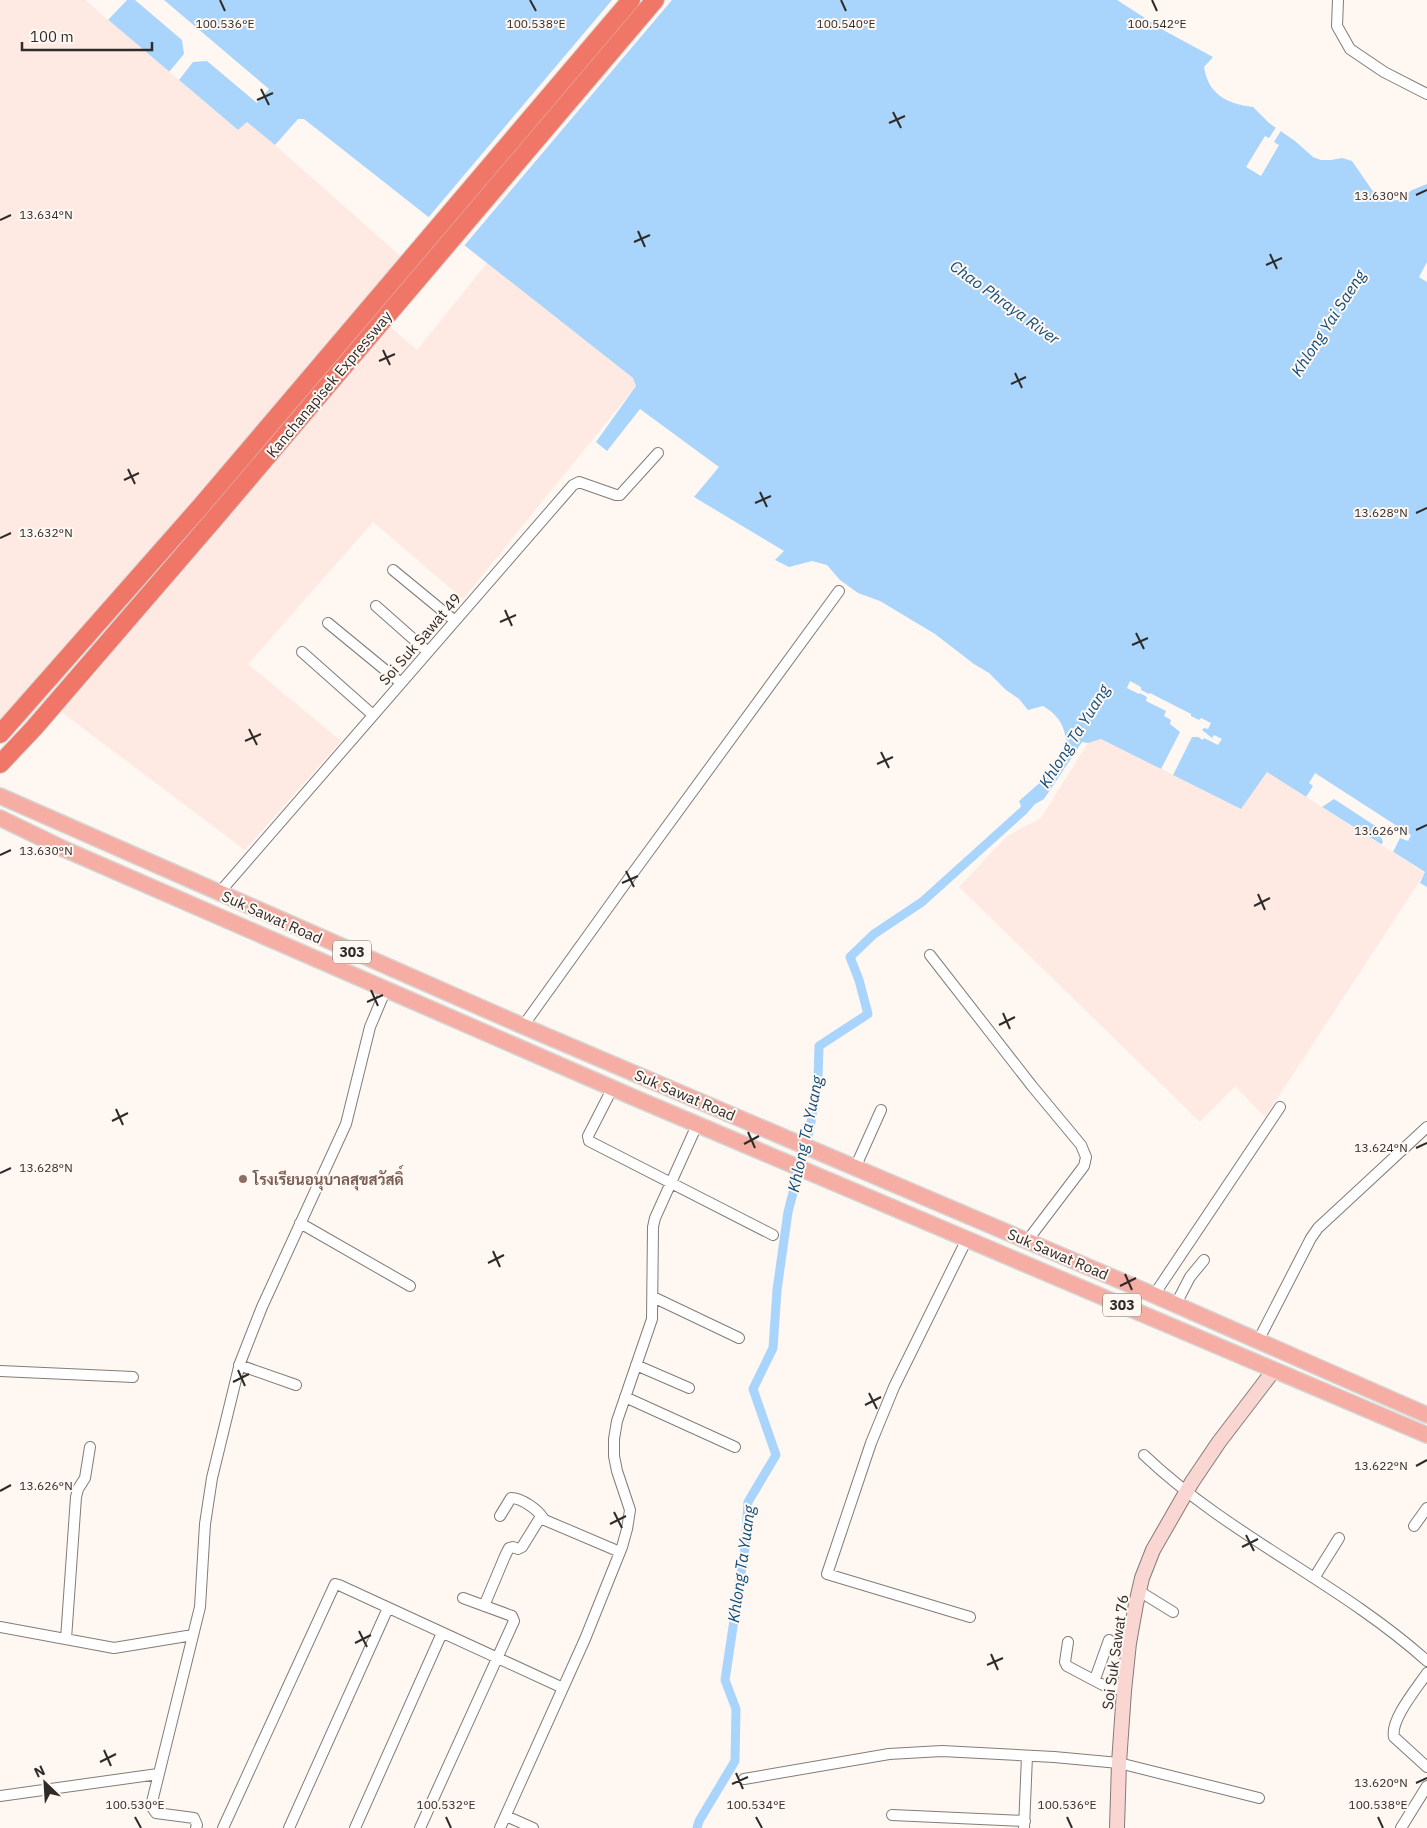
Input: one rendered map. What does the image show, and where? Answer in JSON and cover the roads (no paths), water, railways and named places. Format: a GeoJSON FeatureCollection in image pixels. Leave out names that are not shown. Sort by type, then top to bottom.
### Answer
{"type":"FeatureCollection","features":[{"type":"Feature","properties":{"kind":"highway","name":"Kanchanapisek Expressway"},"geometry":{"type":"LineString","coordinates":[[0,734],[201,506],[631,0]]}},
{"type":"Feature","properties":{"kind":"highway","name":"Kanchanapisek Expressway"},"geometry":{"type":"LineString","coordinates":[[0,764],[34,728],[215,518],[655,0]]}},
{"type":"Feature","properties":{"kind":"main road","name":"Suk Sawat Road"},"geometry":{"type":"LineString","coordinates":[[0,796],[219,894],[523,1026],[1176,1304],[1427,1414]]}},
{"type":"Feature","properties":{"kind":"main road","name":"Suk Sawat Road"},"geometry":{"type":"LineString","coordinates":[[0,818],[64,849],[612,1089],[1427,1435]]}},
{"type":"Feature","properties":{"kind":"main road"},"geometry":{"type":"LineString","coordinates":[[697,1125],[705,1104]]}},
{"type":"Feature","properties":{"kind":"street"},"geometry":{"type":"LineString","coordinates":[[1338,0],[1338,26],[1350,49],[1384,72],[1427,94]]}},
{"type":"Feature","properties":{"kind":"street","name":"Soi Suk Sawat 49"},"geometry":{"type":"LineString","coordinates":[[219,894],[573,485],[579,482],[620,495],[658,453]]}},
{"type":"Feature","properties":{"kind":"street"},"geometry":{"type":"LineString","coordinates":[[393,570],[455,621]]}},
{"type":"Feature","properties":{"kind":"street"},"geometry":{"type":"LineString","coordinates":[[523,1026],[840,591]]}},
{"type":"Feature","properties":{"kind":"street"},"geometry":{"type":"LineString","coordinates":[[376,606],[428,652]]}},
{"type":"Feature","properties":{"kind":"street"},"geometry":{"type":"LineString","coordinates":[[328,623],[401,683]]}},
{"type":"Feature","properties":{"kind":"street"},"geometry":{"type":"LineString","coordinates":[[302,652],[373,715]]}},
{"type":"Feature","properties":{"kind":"street"},"geometry":{"type":"LineString","coordinates":[[930,955],[1032,1086],[1081,1145],[1086,1157],[1084,1166],[1027,1241]]}},
{"type":"Feature","properties":{"kind":"street"},"geometry":{"type":"LineString","coordinates":[[196,1828],[197,1825],[194,1818],[156,1813],[151,1806],[200,1607],[205,1524],[212,1478],[239,1365],[262,1307],[346,1124],[370,1027],[386,989]]}},
{"type":"Feature","properties":{"kind":"street"},"geometry":{"type":"LineString","coordinates":[[612,1089],[588,1136],[589,1141],[773,1235]]}},
{"type":"Feature","properties":{"kind":"street"},"geometry":{"type":"LineString","coordinates":[[1154,1295],[1280,1107]]}},
{"type":"Feature","properties":{"kind":"street"},"geometry":{"type":"LineString","coordinates":[[855,1168],[881,1110]]}},
{"type":"Feature","properties":{"kind":"street"},"geometry":{"type":"LineString","coordinates":[[500,1828],[563,1688],[620,1552],[630,1519],[630,1510],[614,1456],[617,1421],[652,1319],[653,1227],[659,1208],[697,1125]]}},
{"type":"Feature","properties":{"kind":"street"},"geometry":{"type":"LineString","coordinates":[[1258,1341],[1318,1228],[1427,1127]]}},
{"type":"Feature","properties":{"kind":"street"},"geometry":{"type":"LineString","coordinates":[[300,1224],[410,1286]]}},
{"type":"Feature","properties":{"kind":"street"},"geometry":{"type":"LineString","coordinates":[[967,1239],[894,1387],[871,1443],[827,1574],[970,1616]]}},
{"type":"Feature","properties":{"kind":"street"},"geometry":{"type":"LineString","coordinates":[[1176,1304],[1190,1277],[1204,1260]]}},
{"type":"Feature","properties":{"kind":"street"},"geometry":{"type":"LineString","coordinates":[[653,1297],[739,1338]]}},
{"type":"Feature","properties":{"kind":"street"},"geometry":{"type":"LineString","coordinates":[[239,1365],[296,1385]]}},
{"type":"Feature","properties":{"kind":"street"},"geometry":{"type":"LineString","coordinates":[[636,1365],[689,1388]]}},
{"type":"Feature","properties":{"kind":"street","name":"Soi Suk Sawat 76"},"geometry":{"type":"LineString","coordinates":[[1117,1828],[1119,1763],[1129,1642],[1139,1591],[1153,1550],[1192,1482],[1218,1442],[1274,1370]]}},
{"type":"Feature","properties":{"kind":"street"},"geometry":{"type":"LineString","coordinates":[[0,1371],[133,1377]]}},
{"type":"Feature","properties":{"kind":"street"},"geometry":{"type":"LineString","coordinates":[[625,1397],[734,1447]]}},
{"type":"Feature","properties":{"kind":"street"},"geometry":{"type":"LineString","coordinates":[[66,1640],[76,1497],[85,1478],[90,1448]]}},
{"type":"Feature","properties":{"kind":"street"},"geometry":{"type":"LineString","coordinates":[[1144,1455],[1187,1493],[1379,1621],[1427,1661]]}},
{"type":"Feature","properties":{"kind":"street"},"geometry":{"type":"LineString","coordinates":[[500,1516],[508,1501],[511,1498],[515,1498],[540,1513],[544,1518],[620,1552]]}},
{"type":"Feature","properties":{"kind":"street"},"geometry":{"type":"LineString","coordinates":[[1414,1526],[1427,1508]]}},
{"type":"Feature","properties":{"kind":"street"},"geometry":{"type":"LineString","coordinates":[[484,1606],[510,1548],[518,1549],[522,1547],[537,1520],[544,1518]]}},
{"type":"Feature","properties":{"kind":"street"},"geometry":{"type":"LineString","coordinates":[[1314,1578],[1340,1538]]}},
{"type":"Feature","properties":{"kind":"street"},"geometry":{"type":"LineString","coordinates":[[223,1828],[335,1584],[563,1688]]}},
{"type":"Feature","properties":{"kind":"street"},"geometry":{"type":"LineString","coordinates":[[1139,1591],[1173,1612]]}},
{"type":"Feature","properties":{"kind":"street"},"geometry":{"type":"LineString","coordinates":[[420,1828],[514,1618],[463,1598]]}},
{"type":"Feature","properties":{"kind":"street"},"geometry":{"type":"LineString","coordinates":[[289,1828],[388,1608]]}},
{"type":"Feature","properties":{"kind":"street"},"geometry":{"type":"LineString","coordinates":[[0,1627],[114,1648],[193,1635]]}},
{"type":"Feature","properties":{"kind":"street"},"geometry":{"type":"LineString","coordinates":[[355,1828],[442,1633]]}},
{"type":"Feature","properties":{"kind":"street"},"geometry":{"type":"LineString","coordinates":[[1095,1679],[1109,1640]]}},
{"type":"Feature","properties":{"kind":"street"},"geometry":{"type":"LineString","coordinates":[[1068,1642],[1065,1662],[1067,1666],[1103,1684],[1124,1691]]}},
{"type":"Feature","properties":{"kind":"street"},"geometry":{"type":"LineString","coordinates":[[1427,1673],[1395,1722],[1393,1732],[1394,1737],[1427,1767]]}},
{"type":"Feature","properties":{"kind":"street"},"geometry":{"type":"LineString","coordinates":[[744,1779],[890,1754],[942,1751],[1119,1763],[1259,1798]]}},
{"type":"Feature","properties":{"kind":"street"},"geometry":{"type":"LineString","coordinates":[[892,1815],[1024,1824],[1028,1756]]}},
{"type":"Feature","properties":{"kind":"street"},"geometry":{"type":"LineString","coordinates":[[0,1796],[158,1774]]}},
{"type":"Feature","properties":{"kind":"street"},"geometry":{"type":"LineString","coordinates":[[1401,1828],[1427,1786]]}},
{"type":"Feature","properties":{"kind":"street"},"geometry":{"type":"LineString","coordinates":[[506,1816],[533,1828]]}},
{"type":"Feature","properties":{"kind":"water"},"geometry":{"type":"Polygon","coordinates":[[[85,0],[1117,0],[1165,31],[1213,57],[1204,67],[1210,84],[1220,96],[1244,106],[1253,107],[1269,123],[1295,141],[1313,157],[1321,160],[1342,158],[1352,161],[1372,190],[1386,201],[1399,200],[1412,190],[1427,184],[1427,262],[1419,277],[1427,282],[1427,887],[1420,883],[1425,872],[1267,772],[1241,809],[1101,739],[1088,743],[1082,742],[1044,799],[1023,811],[1019,801],[1043,780],[1067,746],[1061,723],[1054,714],[1043,706],[1028,710],[1019,699],[1006,690],[989,673],[935,634],[880,601],[858,593],[840,580],[827,565],[812,561],[789,567],[775,560],[784,551],[694,497],[719,467],[640,409],[607,451],[596,442],[636,386],[633,378],[304,119],[298,119],[275,145],[247,122],[238,130],[85,0]]]}},
{"type":"Feature","properties":{"kind":"waterway","name":"Khlong Ta Yuang"},"geometry":{"type":"LineString","coordinates":[[697,1828],[699,1821],[735,1761],[736,1709],[725,1680],[745,1547],[748,1502],[776,1455],[753,1389],[773,1348],[777,1290],[788,1212],[810,1128],[818,1078],[819,1046],[868,1014],[859,980],[850,957],[874,934],[922,902],[1030,803]]}},
{"type":"Feature","properties":{"kind":"place","name":"โรงเรียนอนุบาลสุขสวัสดิ์"},"geometry":{"type":"Point","coordinates":[243,1179]}},
{"type":"Feature","properties":{"kind":"water label","name":"Chao Phraya River"},"geometry":{"type":"Point","coordinates":[1005,302]}},
{"type":"Feature","properties":{"kind":"water label","name":"Khlong Yai Saeng"},"geometry":{"type":"Point","coordinates":[1328,323]}}]}
